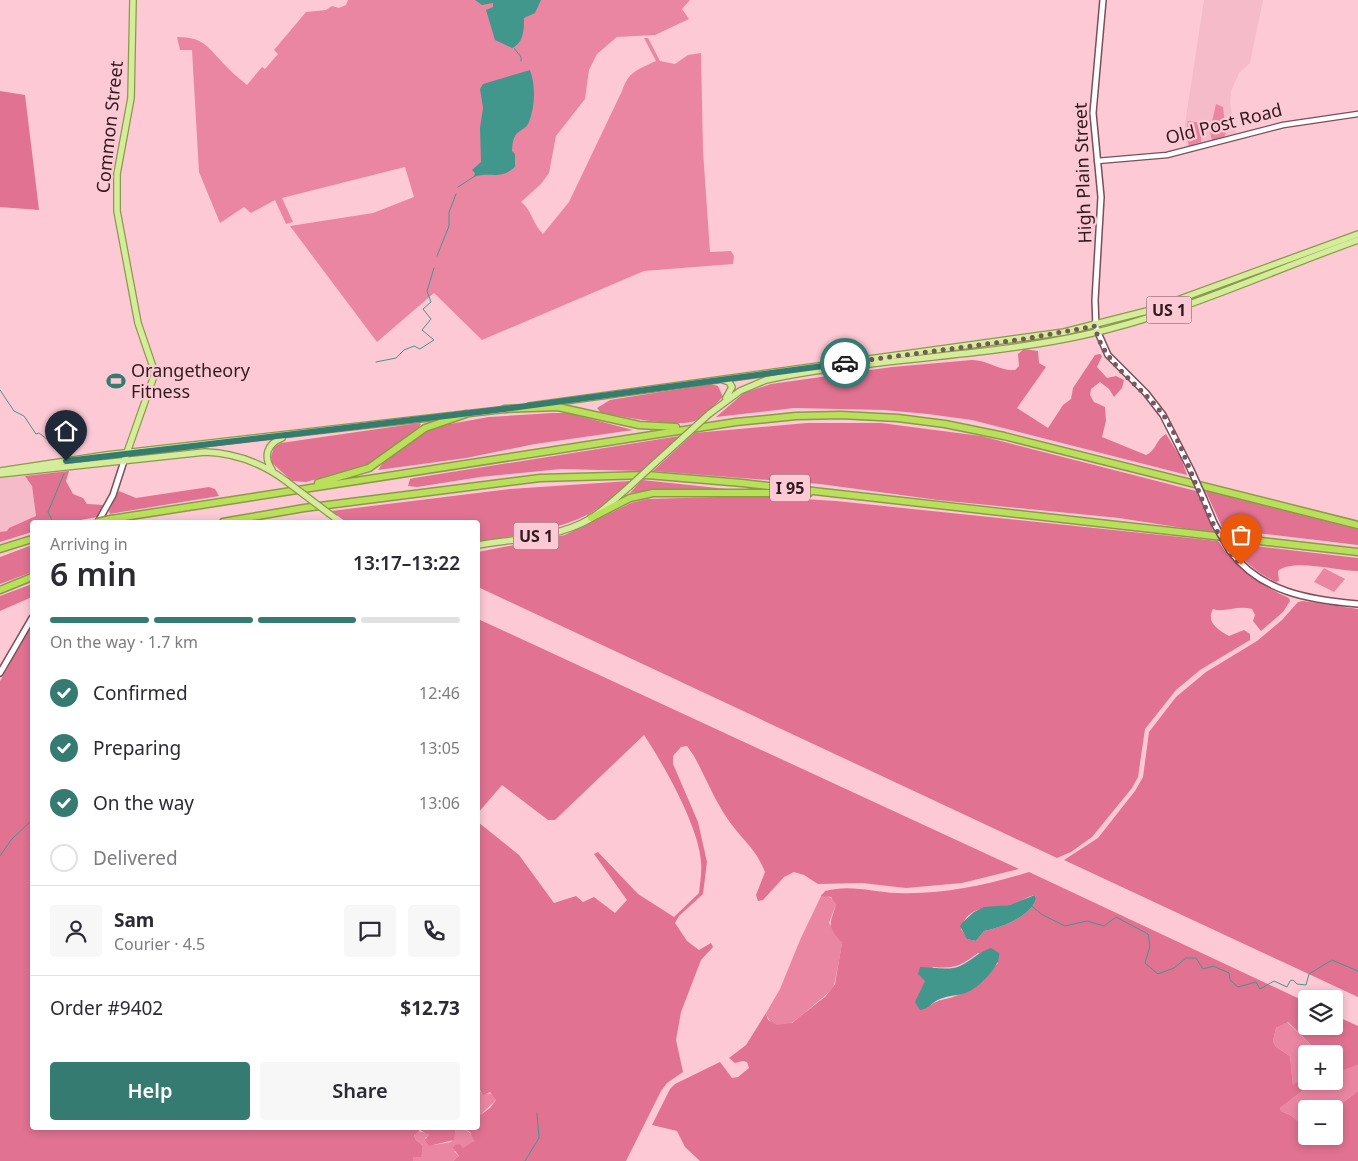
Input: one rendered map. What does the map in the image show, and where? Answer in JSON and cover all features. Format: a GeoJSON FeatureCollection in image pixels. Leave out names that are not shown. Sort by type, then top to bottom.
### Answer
{"type":"FeatureCollection","features":[{"type":"Feature","properties":{"kind":"highway"},"geometry":{"type":"LineString","coordinates":[[504,409],[558,407],[639,425],[695,428]]}},
{"type":"Feature","properties":{"kind":"highway"},"geometry":{"type":"LineString","coordinates":[[292,490],[365,470],[382,461],[423,429],[440,421],[466,414]]}},
{"type":"Feature","properties":{"kind":"highway"},"geometry":{"type":"LineString","coordinates":[[111,520],[695,428],[754,420],[818,415],[886,417],[939,423],[1004,436],[1358,525]]}},
{"type":"Feature","properties":{"kind":"highway","name":"I 95"},"geometry":{"type":"LineString","coordinates":[[235,520],[464,486],[558,477],[659,476],[829,492],[1358,552]]}},
{"type":"Feature","properties":{"kind":"highway"},"geometry":{"type":"LineString","coordinates":[[591,518],[630,498],[653,493],[829,492]]}},
{"type":"Feature","properties":{"kind":"highway"},"geometry":{"type":"LineString","coordinates":[[0,549],[30,540]]}},
{"type":"Feature","properties":{"kind":"highway"},"geometry":{"type":"LineString","coordinates":[[0,590],[30,578]]}},
{"type":"Feature","properties":{"kind":"main road","name":"Common Street"},"geometry":{"type":"LineString","coordinates":[[126,453],[155,373],[138,323],[117,211],[118,174],[131,98],[132,0]]}},
{"type":"Feature","properties":{"kind":"main road","name":"High Plain Street"},"geometry":{"type":"LineString","coordinates":[[1103,0],[1093,113],[1101,206],[1096,329],[1108,355],[1163,415],[1191,470],[1214,523],[1230,551],[1252,574],[1280,590],[1312,599],[1358,604]]}},
{"type":"Feature","properties":{"kind":"main road","name":"US 1"},"geometry":{"type":"LineString","coordinates":[[0,470],[126,453],[306,434],[466,414],[1096,329],[1358,234]]}},
{"type":"Feature","properties":{"kind":"main road","name":"US 1"},"geometry":{"type":"LineString","coordinates":[[480,545],[555,532],[591,518],[629,487],[717,407],[740,391],[780,377],[1050,342],[1158,314],[1358,240]]}},
{"type":"Feature","properties":{"kind":"main road"},"geometry":{"type":"LineString","coordinates":[[717,407],[732,389],[729,382],[719,380]]}},
{"type":"Feature","properties":{"kind":"main road"},"geometry":{"type":"LineString","coordinates":[[276,473],[267,458],[270,445],[281,439],[306,434]]}},
{"type":"Feature","properties":{"kind":"main road"},"geometry":{"type":"LineString","coordinates":[[98,520],[113,495],[126,453]]}},
{"type":"Feature","properties":{"kind":"main road"},"geometry":{"type":"LineString","coordinates":[[0,474],[194,453],[216,453],[248,459],[276,473],[338,520]]}},
{"type":"Feature","properties":{"kind":"main road"},"geometry":{"type":"LineString","coordinates":[[0,674],[30,621]]}},
{"type":"Feature","properties":{"kind":"street","name":"Old Post Road"},"geometry":{"type":"LineString","coordinates":[[1097,160],[1166,155],[1283,125],[1358,114]]}},
{"type":"Feature","properties":{"kind":"shaded area"},"geometry":{"type":"Polygon","coordinates":[[[348,0],[690,0],[682,9],[689,19],[655,35],[617,37],[597,54],[589,70],[585,99],[556,136],[549,173],[541,184],[521,202],[528,209],[543,234],[569,202],[628,79],[634,72],[656,61],[644,38],[648,38],[660,61],[675,64],[688,55],[701,53],[703,151],[710,252],[731,251],[734,256],[733,264],[644,271],[482,340],[434,293],[377,342],[290,226],[373,213],[414,197],[405,167],[282,198],[293,222],[286,224],[275,200],[251,213],[244,207],[220,223],[199,172],[192,50],[180,50],[177,37],[200,41],[247,85],[262,67],[265,69],[278,54],[274,50],[306,12],[326,10],[332,6],[339,8],[346,5],[348,0]]]}},
{"type":"Feature","properties":{"kind":"shaded area"},"geometry":{"type":"Polygon","coordinates":[[[475,0],[541,0],[535,13],[524,18],[521,39],[512,48],[495,40],[486,10],[493,7],[493,3],[482,5],[475,0]]]}},
{"type":"Feature","properties":{"kind":"shaded area"},"geometry":{"type":"Polygon","coordinates":[[[1204,0],[1263,0],[1250,63],[1239,73],[1231,91],[1230,104],[1236,133],[1187,147],[1184,133],[1185,124],[1204,0]]]}},
{"type":"Feature","properties":{"kind":"shaded area"},"geometry":{"type":"Polygon","coordinates":[[[530,70],[534,90],[533,110],[527,126],[516,134],[514,138],[512,151],[515,154],[515,167],[504,174],[474,177],[475,173],[472,170],[481,162],[480,128],[483,108],[480,89],[483,84],[530,70]]]}},
{"type":"Feature","properties":{"kind":"shaded area"},"geometry":{"type":"Polygon","coordinates":[[[0,91],[25,95],[39,210],[0,207],[0,91]]]}},
{"type":"Feature","properties":{"kind":"shaded area"},"geometry":{"type":"Polygon","coordinates":[[[1216,104],[1223,107],[1226,133],[1224,137],[1212,141],[1210,131],[1216,104]]]}},
{"type":"Feature","properties":{"kind":"shaded area"},"geometry":{"type":"Polygon","coordinates":[[[1188,121],[1202,123],[1201,142],[1189,146],[1186,133],[1188,121]]]}},
{"type":"Feature","properties":{"kind":"shaded area"},"geometry":{"type":"Polygon","coordinates":[[[1024,349],[1038,351],[1039,363],[1046,367],[1017,408],[1048,428],[1063,405],[1071,399],[1073,388],[1095,355],[1100,354],[1102,356],[1097,367],[1107,378],[1116,376],[1124,380],[1122,388],[1114,397],[1109,389],[1100,382],[1091,389],[1090,395],[1094,402],[1105,407],[1106,421],[1102,437],[1146,455],[1152,451],[1166,434],[1181,458],[1187,475],[972,420],[928,414],[884,410],[794,408],[716,417],[744,393],[771,384],[892,367],[972,360],[978,360],[1004,369],[1015,370],[1019,366],[1018,354],[1024,349]]]}},
{"type":"Feature","properties":{"kind":"shaded area"},"geometry":{"type":"Polygon","coordinates":[[[710,384],[718,386],[723,397],[704,416],[689,422],[664,423],[636,419],[601,413],[597,408],[610,400],[710,384]]]}},
{"type":"Feature","properties":{"kind":"shaded area"},"geometry":{"type":"Polygon","coordinates":[[[568,413],[633,430],[535,444],[466,458],[378,470],[383,463],[427,431],[444,425],[489,417],[568,413]]]}},
{"type":"Feature","properties":{"kind":"shaded area"},"geometry":{"type":"Polygon","coordinates":[[[807,423],[881,423],[981,436],[1196,491],[1215,533],[1119,518],[938,500],[820,484],[653,471],[694,433],[807,423]]]}},
{"type":"Feature","properties":{"kind":"shaded area"},"geometry":{"type":"Polygon","coordinates":[[[421,424],[419,427],[369,465],[306,482],[292,481],[272,463],[271,457],[274,447],[281,443],[421,424]]]}},
{"type":"Feature","properties":{"kind":"shaded area"},"geometry":{"type":"Polygon","coordinates":[[[680,436],[641,471],[561,469],[480,477],[417,487],[408,486],[410,479],[414,478],[680,436]]]}},
{"type":"Feature","properties":{"kind":"shaded area"},"geometry":{"type":"Polygon","coordinates":[[[69,471],[66,481],[73,494],[83,498],[87,504],[104,505],[97,517],[81,520],[30,520],[30,533],[0,542],[0,532],[7,531],[9,528],[36,516],[32,486],[25,476],[69,471]]]}},
{"type":"Feature","properties":{"kind":"shaded area"},"geometry":{"type":"Polygon","coordinates":[[[25,476],[32,486],[36,517],[5,532],[0,532],[0,478],[25,476]]]}},
{"type":"Feature","properties":{"kind":"shaded area"},"geometry":{"type":"Polygon","coordinates":[[[642,480],[727,489],[663,489],[630,493],[642,480]]]}},
{"type":"Feature","properties":{"kind":"shaded area"},"geometry":{"type":"Polygon","coordinates":[[[630,481],[615,497],[598,509],[580,518],[540,531],[480,542],[480,520],[343,520],[331,511],[510,489],[630,481]]]}},
{"type":"Feature","properties":{"kind":"shaded area"},"geometry":{"type":"Polygon","coordinates":[[[209,487],[215,489],[219,496],[110,514],[109,511],[119,491],[136,498],[209,487]]]}},
{"type":"Feature","properties":{"kind":"shaded area"},"geometry":{"type":"Polygon","coordinates":[[[1205,490],[1358,529],[1358,545],[1223,529],[1205,490]]]}},
{"type":"Feature","properties":{"kind":"shaded area"},"geometry":{"type":"Polygon","coordinates":[[[756,496],[836,501],[1218,541],[1240,568],[1258,581],[1289,598],[1290,601],[1283,612],[1261,631],[1253,621],[1255,615],[1252,609],[1213,609],[1211,618],[1217,628],[1229,636],[1244,630],[1250,634],[1250,640],[1200,670],[1176,690],[1145,729],[1138,777],[1132,788],[1092,837],[1071,852],[1057,858],[480,588],[480,552],[565,535],[631,503],[647,499],[756,496]]]}},
{"type":"Feature","properties":{"kind":"shaded area"},"geometry":{"type":"Polygon","coordinates":[[[1230,543],[1358,558],[1358,571],[1305,565],[1285,567],[1278,571],[1279,581],[1276,582],[1251,566],[1230,543]]]}},
{"type":"Feature","properties":{"kind":"shaded area"},"geometry":{"type":"Polygon","coordinates":[[[30,546],[30,573],[0,584],[0,557],[30,546]]]}},
{"type":"Feature","properties":{"kind":"shaded area"},"geometry":{"type":"Polygon","coordinates":[[[1324,568],[1345,579],[1334,592],[1314,582],[1324,568]]]}},
{"type":"Feature","properties":{"kind":"shaded area"},"geometry":{"type":"Polygon","coordinates":[[[30,585],[30,598],[0,611],[0,596],[30,585]]]}},
{"type":"Feature","properties":{"kind":"shaded area"},"geometry":{"type":"Polygon","coordinates":[[[1303,601],[1358,609],[1358,997],[1064,860],[1098,838],[1135,791],[1143,777],[1149,732],[1176,697],[1206,672],[1257,641],[1282,620],[1298,602],[1303,601]]]}},
{"type":"Feature","properties":{"kind":"shaded area"},"geometry":{"type":"Polygon","coordinates":[[[480,620],[1019,869],[962,883],[906,888],[862,883],[818,884],[804,875],[794,872],[784,877],[763,900],[758,901],[756,895],[765,872],[757,856],[722,811],[694,756],[687,746],[681,747],[673,756],[673,764],[698,822],[707,862],[703,894],[679,916],[675,923],[687,941],[699,950],[711,943],[713,947],[701,960],[681,1012],[676,1040],[683,1072],[667,1083],[661,1091],[626,1161],[453,1161],[459,1156],[453,1148],[455,1145],[460,1144],[463,1148],[474,1141],[470,1132],[466,1130],[480,1130],[480,1115],[490,1108],[496,1100],[490,1092],[483,1095],[480,1090],[480,824],[519,855],[554,903],[576,896],[583,902],[594,897],[615,913],[627,900],[594,854],[598,852],[638,894],[674,917],[699,893],[701,862],[694,832],[670,779],[644,735],[555,820],[548,820],[502,785],[480,811],[480,620]]]}},
{"type":"Feature","properties":{"kind":"shaded area"},"geometry":{"type":"Polygon","coordinates":[[[30,628],[30,1130],[420,1130],[414,1135],[416,1140],[423,1146],[421,1157],[413,1157],[413,1161],[0,1161],[0,681],[30,628]]]}},
{"type":"Feature","properties":{"kind":"shaded area"},"geometry":{"type":"Polygon","coordinates":[[[1029,872],[1298,998],[1298,1032],[1288,1022],[1276,1028],[1273,1041],[1276,1047],[1290,1056],[1293,1085],[1298,1082],[1298,1090],[1303,1090],[1280,1108],[1281,1111],[1298,1121],[1298,1145],[1343,1145],[1343,1102],[1358,1091],[1358,1161],[700,1161],[685,1147],[677,1131],[652,1125],[670,1089],[675,1084],[720,1062],[732,1078],[738,1077],[749,1068],[747,1062],[735,1063],[729,1058],[746,1045],[766,1013],[768,1020],[777,1025],[792,1023],[826,996],[835,984],[842,943],[831,928],[836,904],[831,897],[821,896],[825,891],[852,888],[914,893],[947,891],[981,885],[1029,872]],[[1035,895],[1012,904],[974,911],[964,921],[961,929],[968,939],[976,941],[984,931],[1014,921],[1022,916],[1036,899],[1035,895]],[[978,953],[957,966],[933,967],[919,994],[931,1005],[953,997],[972,987],[998,963],[978,953]]]}},
{"type":"Feature","properties":{"kind":"shaded area"},"geometry":{"type":"Polygon","coordinates":[[[822,894],[835,900],[836,904],[829,923],[842,943],[834,985],[826,995],[790,1024],[776,1026],[771,1022],[766,1013],[780,989],[800,940],[822,894]]]}},
{"type":"Feature","properties":{"kind":"shaded area"},"geometry":{"type":"Polygon","coordinates":[[[1035,895],[1036,899],[1033,905],[1022,916],[1014,921],[984,931],[976,941],[967,939],[960,926],[974,912],[984,907],[1010,905],[1035,895]]]}},
{"type":"Feature","properties":{"kind":"shaded area"},"geometry":{"type":"Polygon","coordinates":[[[991,948],[999,953],[997,964],[978,986],[965,993],[938,1000],[920,1010],[915,1002],[925,981],[918,974],[920,967],[946,969],[956,967],[991,948]]]}},
{"type":"Feature","properties":{"kind":"shaded area"},"geometry":{"type":"Polygon","coordinates":[[[1343,1019],[1358,1026],[1358,1065],[1343,1070],[1343,1045],[1311,1045],[1301,1035],[1343,1035],[1343,1019]]]}},
{"type":"Feature","properties":{"kind":"shaded area"},"geometry":{"type":"Polygon","coordinates":[[[1287,1022],[1298,1033],[1298,1035],[1311,1045],[1298,1045],[1298,1082],[1293,1086],[1290,1056],[1276,1047],[1273,1041],[1276,1028],[1287,1022]]]}},
{"type":"Feature","properties":{"kind":"shaded area"},"geometry":{"type":"Polygon","coordinates":[[[1358,1065],[1358,1091],[1343,1102],[1343,1100],[1298,1100],[1298,1121],[1281,1111],[1280,1108],[1303,1090],[1343,1090],[1343,1070],[1358,1065]]]}},
{"type":"Feature","properties":{"kind":"shaded area"},"geometry":{"type":"Polygon","coordinates":[[[480,1091],[493,1094],[496,1100],[480,1116],[480,1091]]]}},
{"type":"Feature","properties":{"kind":"shaded area"},"geometry":{"type":"Polygon","coordinates":[[[420,1130],[456,1130],[454,1140],[429,1146],[425,1140],[429,1135],[420,1130]]]}},
{"type":"Feature","properties":{"kind":"shaded area"},"geometry":{"type":"Polygon","coordinates":[[[456,1130],[465,1130],[472,1135],[474,1141],[466,1148],[454,1151],[459,1156],[453,1161],[413,1161],[413,1157],[422,1151],[423,1146],[416,1140],[414,1134],[417,1131],[427,1133],[429,1136],[425,1138],[434,1145],[451,1142],[456,1130]]]}},
{"type":"Feature","properties":{"kind":"waterway"},"geometry":{"type":"LineString","coordinates":[[514,48],[521,57],[521,61]]}},
{"type":"Feature","properties":{"kind":"waterway"},"geometry":{"type":"LineString","coordinates":[[458,187],[475,176]]}},
{"type":"Feature","properties":{"kind":"waterway"},"geometry":{"type":"LineString","coordinates":[[437,256],[449,226],[449,212],[456,194]]}},
{"type":"Feature","properties":{"kind":"waterway"},"geometry":{"type":"LineString","coordinates":[[376,362],[396,358],[404,350],[414,346],[420,349],[434,340],[422,330],[431,319],[423,309],[431,302],[427,291],[434,268]]}},
{"type":"Feature","properties":{"kind":"waterway"},"geometry":{"type":"LineString","coordinates":[[0,390],[14,411],[24,416],[36,434],[39,433],[61,450],[63,457]]}},
{"type":"Feature","properties":{"kind":"waterway"},"geometry":{"type":"LineString","coordinates":[[52,520],[48,512],[64,474]]}},
{"type":"Feature","properties":{"kind":"waterway"},"geometry":{"type":"LineString","coordinates":[[0,856],[11,840],[30,822]]}},
{"type":"Feature","properties":{"kind":"waterway"},"geometry":{"type":"LineString","coordinates":[[1032,906],[1041,914],[1065,926],[1087,921],[1104,926],[1116,917],[1148,934],[1150,946],[1145,963],[1158,974],[1174,968],[1186,958],[1196,958],[1203,969],[1213,966],[1229,973],[1230,980],[1238,987],[1256,982],[1260,989],[1274,981],[1287,987],[1290,981],[1293,980],[1297,984],[1306,985],[1309,974],[1332,960],[1358,971]]}},
{"type":"Feature","properties":{"kind":"waterway"},"geometry":{"type":"LineString","coordinates":[[525,1161],[539,1138],[537,1113]]}},
{"type":"Feature","properties":{"kind":"way so far"},"geometry":{"type":"LineString","coordinates":[[845,363],[1024,339],[1095,326],[1099,340],[1106,353],[1151,399],[1170,426],[1221,538],[1241,565]]}},
{"type":"Feature","properties":{"kind":"place","name":"Orangetheory Fitness"},"geometry":{"type":"Point","coordinates":[116,381]}},
{"type":"Feature","properties":{"kind":"route"},"geometry":{"type":"LineString","coordinates":[[66,461],[306,434],[845,363]]}}]}
